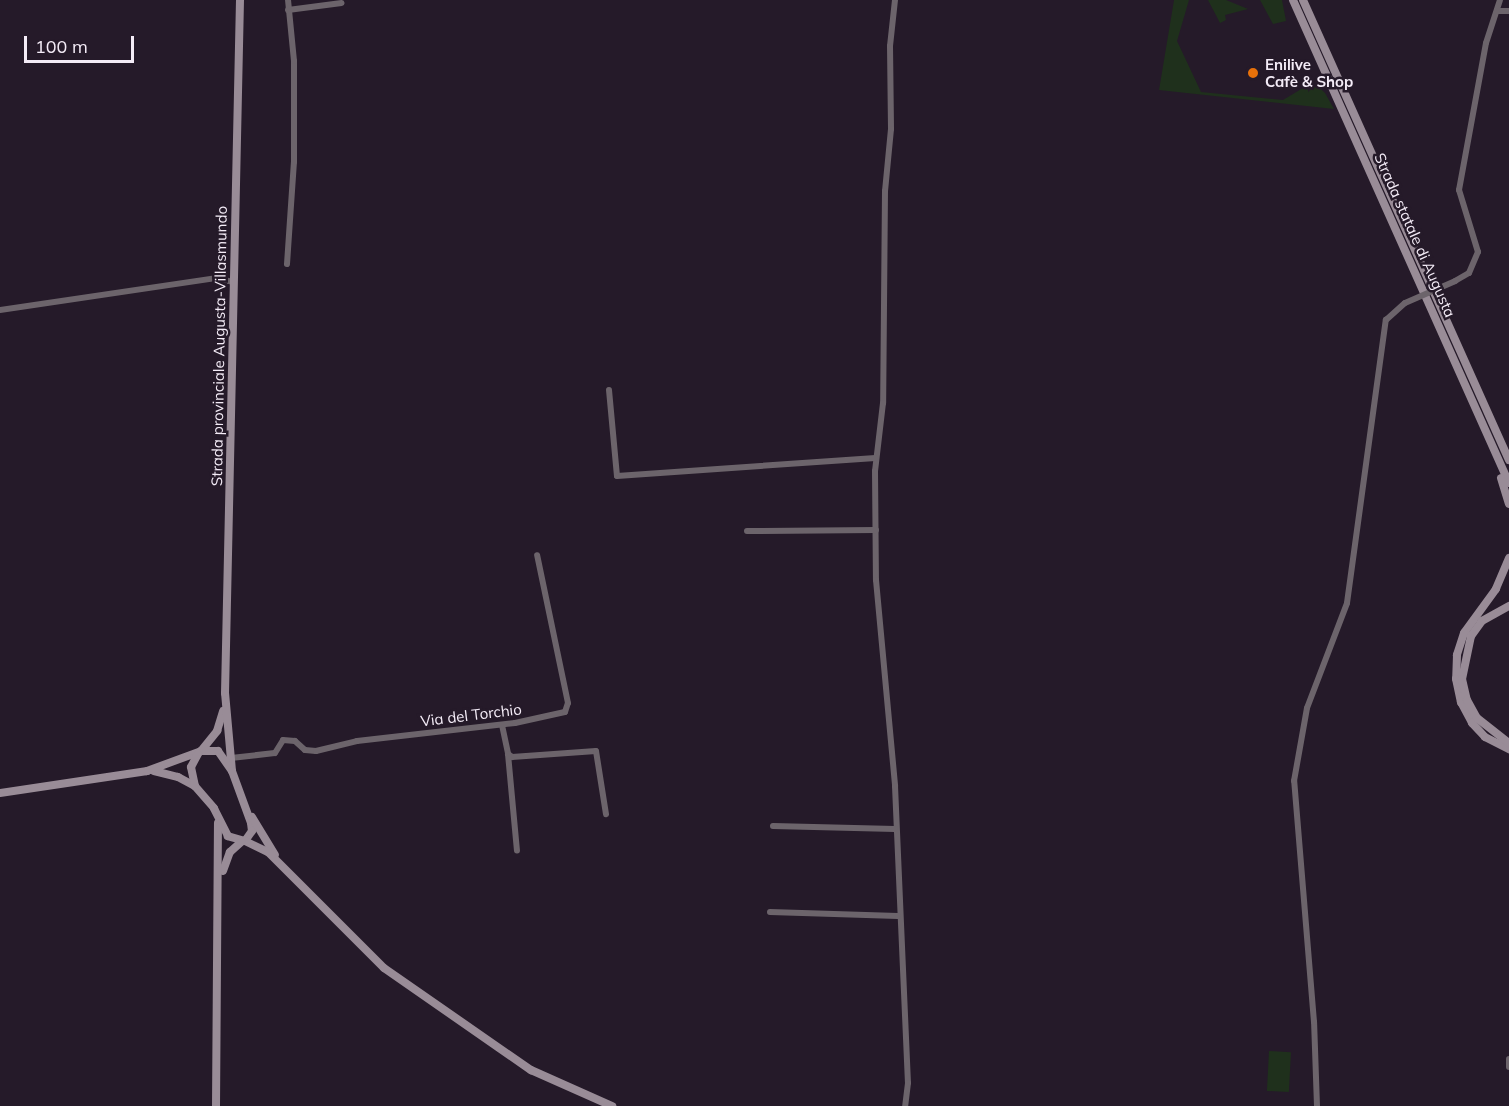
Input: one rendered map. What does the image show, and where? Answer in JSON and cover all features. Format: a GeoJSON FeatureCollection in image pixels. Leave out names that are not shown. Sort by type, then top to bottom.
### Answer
{"type":"FeatureCollection","features":[{"type":"Feature","properties":{"kind":"main road","name":"Strada provinciale Augusta-Villasmundo"},"geometry":{"type":"LineString","coordinates":[[225,693],[240,0]]}},
{"type":"Feature","properties":{"kind":"main road","name":"Strada statale di Augusta"},"geometry":{"type":"LineString","coordinates":[[1293,0],[1509,483]]}},
{"type":"Feature","properties":{"kind":"main road","name":"Strada statale di Augusta"},"geometry":{"type":"LineString","coordinates":[[1303,0],[1509,460]]}},
{"type":"Feature","properties":{"kind":"main road"},"geometry":{"type":"LineString","coordinates":[[1446,339],[1458,382],[1509,504]]}},
{"type":"Feature","properties":{"kind":"main road"},"geometry":{"type":"LineString","coordinates":[[1475,385],[1509,448]]}},
{"type":"Feature","properties":{"kind":"main road"},"geometry":{"type":"LineString","coordinates":[[1509,558],[1496,589],[1464,633],[1457,655],[1456,679],[1461,702],[1472,723],[1485,737],[1509,749]]}},
{"type":"Feature","properties":{"kind":"main road"},"geometry":{"type":"LineString","coordinates":[[1509,606],[1482,621],[1471,636],[1462,679],[1467,700],[1477,718],[1509,743]]}},
{"type":"Feature","properties":{"kind":"main road"},"geometry":{"type":"LineString","coordinates":[[225,693],[220,725],[199,752],[191,767],[195,786],[218,817],[228,836],[259,845],[384,968],[531,1070],[612,1106]]}},
{"type":"Feature","properties":{"kind":"main road"},"geometry":{"type":"LineString","coordinates":[[225,693],[232,771]]}},
{"type":"Feature","properties":{"kind":"main road"},"geometry":{"type":"LineString","coordinates":[[0,793],[147,771],[199,752],[222,753],[232,771],[253,828],[227,858],[220,886]]}},
{"type":"Feature","properties":{"kind":"main road"},"geometry":{"type":"LineString","coordinates":[[147,771],[178,777],[195,786]]}},
{"type":"Feature","properties":{"kind":"main road"},"geometry":{"type":"LineString","coordinates":[[247,810],[281,866]]}},
{"type":"Feature","properties":{"kind":"main road"},"geometry":{"type":"LineString","coordinates":[[216,1106],[220,886],[218,817]]}},
{"type":"Feature","properties":{"kind":"street"},"geometry":{"type":"LineString","coordinates":[[287,264],[294,162],[294,62],[288,0]]}},
{"type":"Feature","properties":{"kind":"street"},"geometry":{"type":"LineString","coordinates":[[895,0],[890,46],[891,129],[885,191],[884,403],[875,458],[876,530],[908,1083],[905,1106]]}},
{"type":"Feature","properties":{"kind":"street"},"geometry":{"type":"LineString","coordinates":[[1317,1106],[1314,1022],[1294,781],[1307,708],[1347,603],[1386,320],[1405,303],[1469,273],[1478,252],[1459,190],[1486,43],[1500,0]]}},
{"type":"Feature","properties":{"kind":"street"},"geometry":{"type":"LineString","coordinates":[[288,10],[342,3]]}},
{"type":"Feature","properties":{"kind":"street"},"geometry":{"type":"LineString","coordinates":[[1497,11],[1509,11]]}},
{"type":"Feature","properties":{"kind":"street"},"geometry":{"type":"LineString","coordinates":[[0,310],[216,278],[234,282]]}},
{"type":"Feature","properties":{"kind":"street"},"geometry":{"type":"LineString","coordinates":[[609,390],[617,476],[875,458]]}},
{"type":"Feature","properties":{"kind":"street"},"geometry":{"type":"LineString","coordinates":[[747,531],[876,530]]}},
{"type":"Feature","properties":{"kind":"street","name":"Via del Torchio"},"geometry":{"type":"LineString","coordinates":[[231,758],[275,753],[283,740],[295,741],[305,750],[316,751],[357,741],[502,724],[565,712],[568,703],[537,555]]}},
{"type":"Feature","properties":{"kind":"street"},"geometry":{"type":"LineString","coordinates":[[502,724],[508,754],[517,851]]}},
{"type":"Feature","properties":{"kind":"street"},"geometry":{"type":"LineString","coordinates":[[508,754],[512,758],[596,751],[606,814]]}},
{"type":"Feature","properties":{"kind":"street"},"geometry":{"type":"LineString","coordinates":[[773,826],[895,829]]}},
{"type":"Feature","properties":{"kind":"street"},"geometry":{"type":"LineString","coordinates":[[770,912],[898,916]]}},
{"type":"Feature","properties":{"kind":"street"},"geometry":{"type":"LineString","coordinates":[[1509,1059],[1509,1066]]}},
{"type":"Feature","properties":{"kind":"green space"},"geometry":{"type":"Polygon","coordinates":[[[1174,0],[1189,0],[1177,41],[1201,92],[1283,100],[1313,82],[1325,93],[1334,109],[1159,90],[1174,0]]]}},
{"type":"Feature","properties":{"kind":"green space"},"geometry":{"type":"Polygon","coordinates":[[[1208,0],[1226,0],[1248,9],[1225,15],[1226,20],[1220,23],[1208,0]]]}},
{"type":"Feature","properties":{"kind":"green space"},"geometry":{"type":"Polygon","coordinates":[[[1260,0],[1282,0],[1286,21],[1273,24],[1260,0]]]}},
{"type":"Feature","properties":{"kind":"green space"},"geometry":{"type":"Polygon","coordinates":[[[1269,1051],[1291,1052],[1289,1092],[1267,1091],[1269,1051]]]}},
{"type":"Feature","properties":{"kind":"place","name":"Enilive Cafè & Shop"},"geometry":{"type":"Point","coordinates":[1253,73]}}]}
